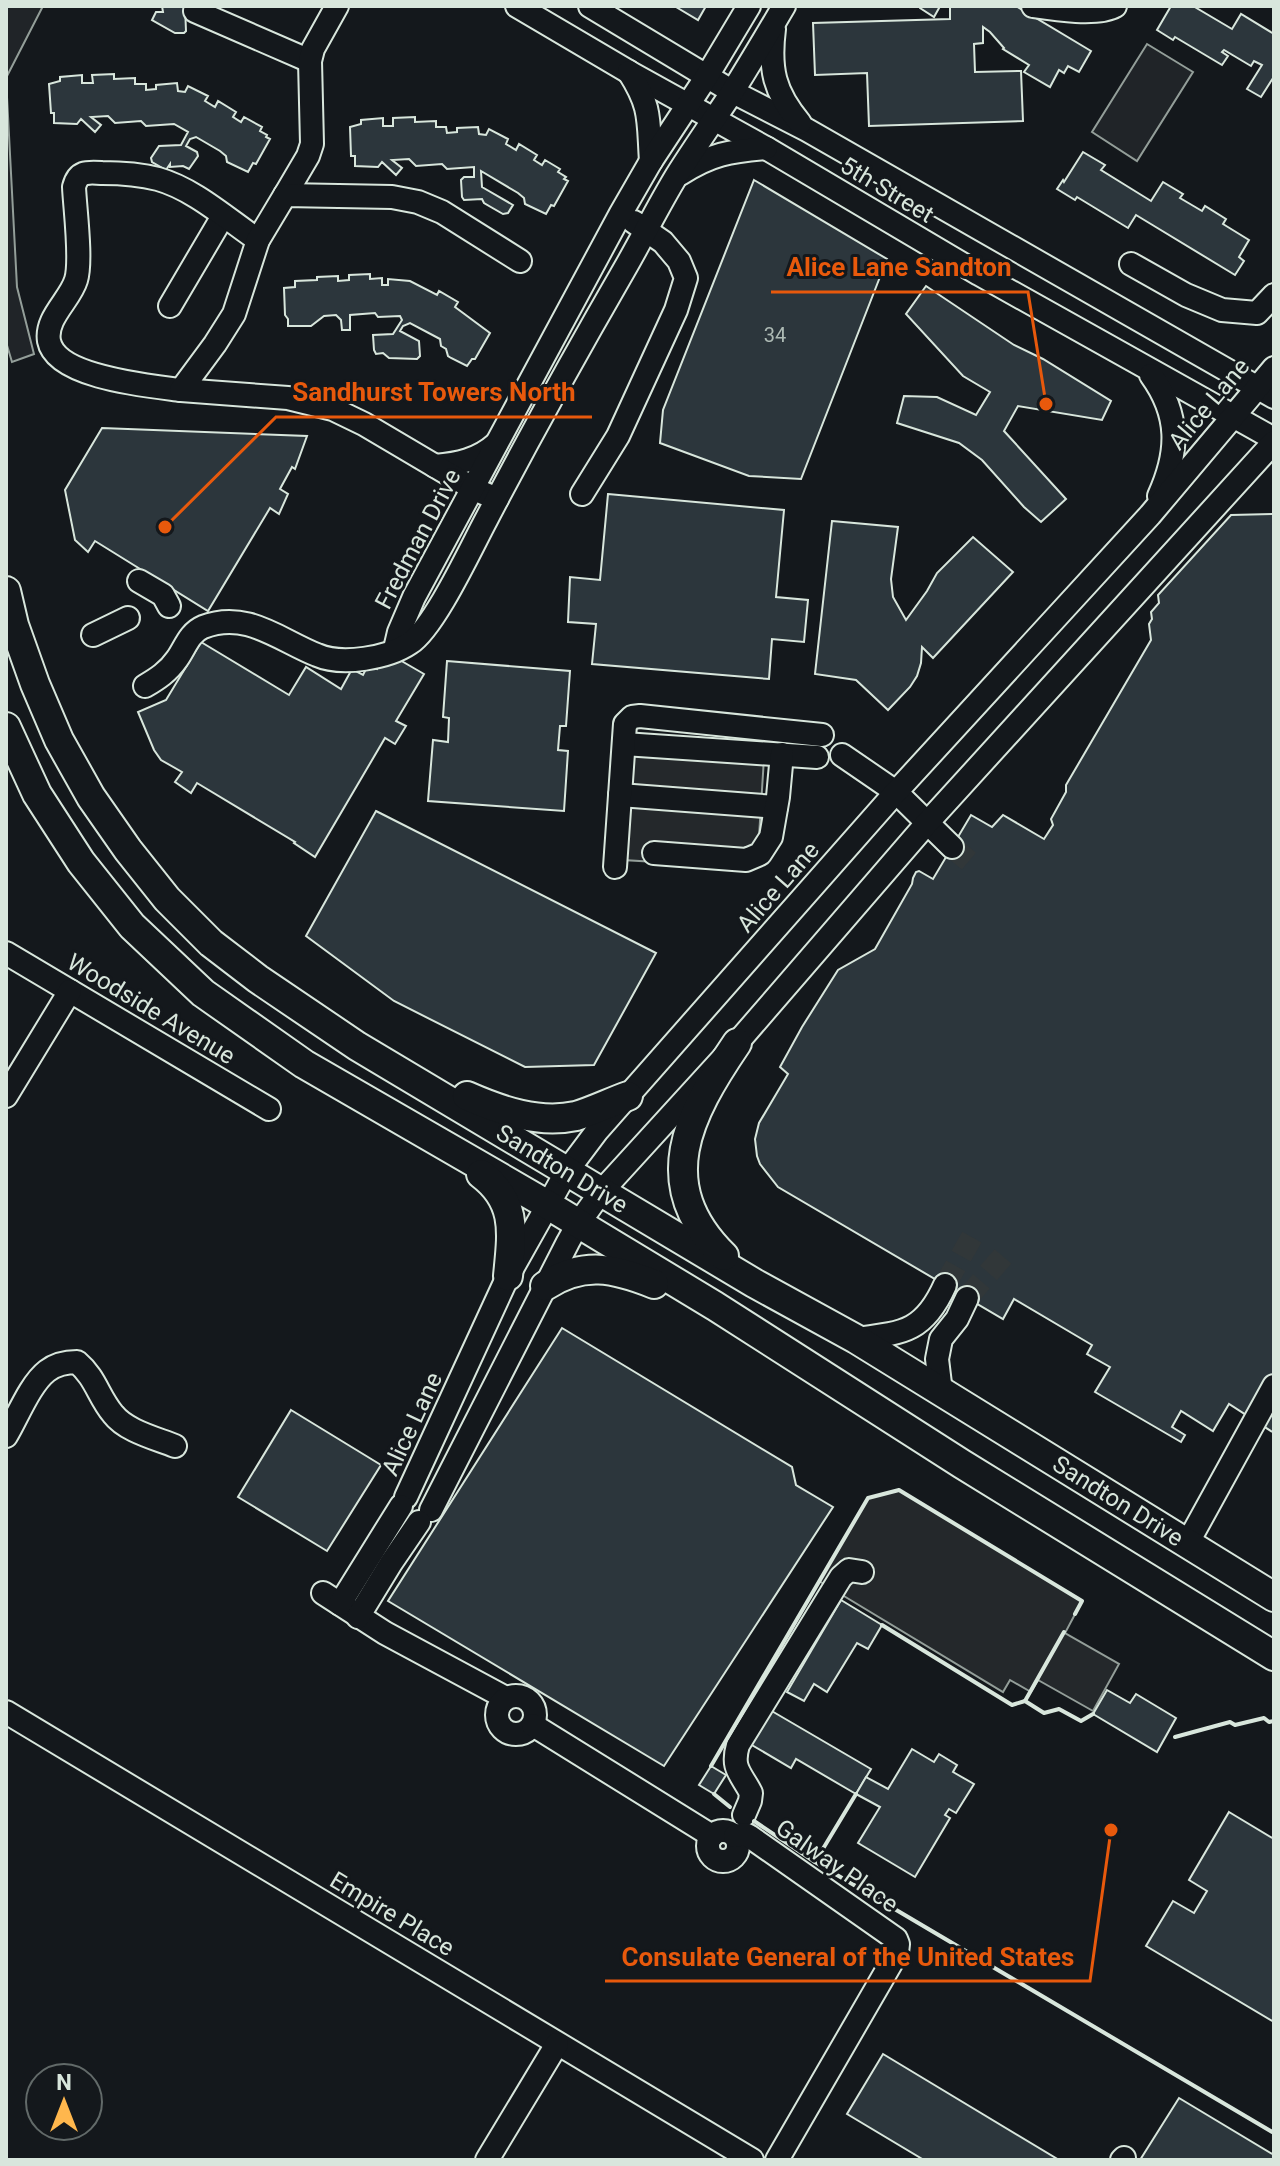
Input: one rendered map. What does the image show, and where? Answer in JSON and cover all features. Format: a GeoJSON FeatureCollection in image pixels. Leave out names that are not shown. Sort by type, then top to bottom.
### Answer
{"type":"FeatureCollection","features":[{"type":"Feature","properties":{"kind":"main road","name":"Sandton Drive"},"geometry":{"type":"LineString","coordinates":[[6,591],[14,625],[35,684],[59,740],[91,797],[167,899],[211,943],[357,1046],[754,1283],[856,1339],[1274,1597]]}},
{"type":"Feature","properties":{"kind":"main road","name":"Sandton Drive"},"geometry":{"type":"LineString","coordinates":[[6,727],[45,806],[81,862],[132,926],[203,993],[304,1064],[715,1306],[962,1464],[1274,1656]]}},
{"type":"Feature","properties":{"kind":"main road"},"geometry":{"type":"LineString","coordinates":[[737,1043],[712,1081],[688,1134],[682,1159],[684,1189],[689,1208],[701,1230],[754,1283]]}},
{"type":"Feature","properties":{"kind":"main road"},"geometry":{"type":"LineString","coordinates":[[357,1046],[490,1106],[524,1116],[550,1119],[576,1116],[628,1096]]}},
{"type":"Feature","properties":{"kind":"main road"},"geometry":{"type":"LineString","coordinates":[[445,1147],[493,1183],[503,1197],[512,1225],[508,1276]]}},
{"type":"Feature","properties":{"kind":"main road"},"geometry":{"type":"LineString","coordinates":[[545,1286],[572,1273],[601,1269],[632,1276],[715,1306]]}},
{"type":"Feature","properties":{"kind":"street"},"geometry":{"type":"LineString","coordinates":[[181,390],[234,314],[258,240],[308,156],[312,144],[310,61],[313,49],[337,6]]}},
{"type":"Feature","properties":{"kind":"street","name":"5th Street"},"geometry":{"type":"LineString","coordinates":[[517,6],[1274,441]]}},
{"type":"Feature","properties":{"kind":"street","name":"5th Street"},"geometry":{"type":"LineString","coordinates":[[590,6],[733,92],[807,130],[1266,393]]}},
{"type":"Feature","properties":{"kind":"street","name":"Fredman Drive"},"geometry":{"type":"LineString","coordinates":[[395,649],[414,597],[621,213],[749,6]]}},
{"type":"Feature","properties":{"kind":"street"},"geometry":{"type":"LineString","coordinates":[[784,6],[774,28],[772,67],[783,100],[807,130]]}},
{"type":"Feature","properties":{"kind":"street","name":"Fredman Drive"},"geometry":{"type":"LineString","coordinates":[[395,649],[411,643],[437,610],[559,383],[677,176],[733,92],[784,6]]}},
{"type":"Feature","properties":{"kind":"street"},"geometry":{"type":"LineString","coordinates":[[1033,6],[1081,10],[1115,6]]}},
{"type":"Feature","properties":{"kind":"street"},"geometry":{"type":"LineString","coordinates":[[195,11],[310,61]]}},
{"type":"Feature","properties":{"kind":"street"},"geometry":{"type":"LineString","coordinates":[[629,72],[645,100],[649,115],[651,161]]}},
{"type":"Feature","properties":{"kind":"street"},"geometry":{"type":"LineString","coordinates":[[677,176],[713,155],[766,148]]}},
{"type":"Feature","properties":{"kind":"street"},"geometry":{"type":"LineString","coordinates":[[258,240],[180,187],[160,179],[136,174],[84,172],[76,178],[74,187],[76,280],[51,323],[49,340],[56,355],[85,371],[119,382],[288,398],[333,409],[497,499]]}},
{"type":"Feature","properties":{"kind":"street"},"geometry":{"type":"LineString","coordinates":[[285,195],[392,197],[418,202],[442,212],[520,261]]}},
{"type":"Feature","properties":{"kind":"street"},"geometry":{"type":"LineString","coordinates":[[582,494],[618,436],[676,310],[686,278],[679,261],[663,242],[621,213]]}},
{"type":"Feature","properties":{"kind":"street"},"geometry":{"type":"LineString","coordinates":[[170,306],[223,216]]}},
{"type":"Feature","properties":{"kind":"street"},"geometry":{"type":"LineString","coordinates":[[1131,264],[1186,295],[1222,310],[1257,313],[1274,295]]}},
{"type":"Feature","properties":{"kind":"street","name":"Alice Lane"},"geometry":{"type":"LineString","coordinates":[[340,1605],[403,1502],[508,1276],[567,1171],[597,1131],[896,792],[1150,515],[1233,417],[1266,393],[1274,368]]}},
{"type":"Feature","properties":{"kind":"street"},"geometry":{"type":"LineString","coordinates":[[1148,370],[1163,392],[1174,430],[1174,452],[1167,479],[1150,515]]}},
{"type":"Feature","properties":{"kind":"street"},"geometry":{"type":"LineString","coordinates":[[435,466],[479,457],[498,441]]}},
{"type":"Feature","properties":{"kind":"street"},"geometry":{"type":"LineString","coordinates":[[453,1671],[506,1731],[518,1734],[533,1725],[535,1713],[530,1701],[519,1696],[506,1698],[340,1605],[391,1563],[425,1516],[578,1224],[601,1192],[737,1043],[928,822],[1274,441]]}},
{"type":"Feature","properties":{"kind":"street"},"geometry":{"type":"LineString","coordinates":[[447,538],[470,550]]}},
{"type":"Feature","properties":{"kind":"street"},"geometry":{"type":"LineString","coordinates":[[139,581],[163,595],[169,606]]}},
{"type":"Feature","properties":{"kind":"street"},"geometry":{"type":"LineString","coordinates":[[93,635],[128,618]]}},
{"type":"Feature","properties":{"kind":"street"},"geometry":{"type":"LineString","coordinates":[[145,686],[162,676],[199,628],[214,624],[245,623],[274,633],[319,657],[358,659],[387,655],[395,649]]}},
{"type":"Feature","properties":{"kind":"street"},"geometry":{"type":"LineString","coordinates":[[615,867],[625,724],[632,717],[819,746]]}},
{"type":"Feature","properties":{"kind":"street"},"geometry":{"type":"LineString","coordinates":[[624,744],[782,754],[819,746],[831,734],[839,737],[843,746],[842,755],[896,792],[952,847]]}},
{"type":"Feature","properties":{"kind":"street"},"geometry":{"type":"LineString","coordinates":[[654,853],[746,860],[760,854],[771,837],[782,754]]}},
{"type":"Feature","properties":{"kind":"street"},"geometry":{"type":"LineString","coordinates":[[620,795],[777,802]]}},
{"type":"Feature","properties":{"kind":"street","name":"Woodside Avenue"},"geometry":{"type":"LineString","coordinates":[[6,953],[269,1109]]}},
{"type":"Feature","properties":{"kind":"street"},"geometry":{"type":"LineString","coordinates":[[6,1096],[70,991]]}},
{"type":"Feature","properties":{"kind":"street"},"geometry":{"type":"LineString","coordinates":[[856,1339],[895,1334],[921,1323],[945,1285]]}},
{"type":"Feature","properties":{"kind":"street"},"geometry":{"type":"LineString","coordinates":[[941,1392],[937,1359],[941,1339],[957,1319],[967,1298]]}},
{"type":"Feature","properties":{"kind":"street"},"geometry":{"type":"LineString","coordinates":[[6,1436],[47,1370],[66,1362],[77,1362],[90,1373],[114,1417],[129,1427],[175,1446]]}},
{"type":"Feature","properties":{"kind":"street"},"geometry":{"type":"LineString","coordinates":[[1187,1544],[1274,1386]]}},
{"type":"Feature","properties":{"kind":"street"},"geometry":{"type":"LineString","coordinates":[[403,1502],[406,1519],[425,1516]]}},
{"type":"Feature","properties":{"kind":"street"},"geometry":{"type":"LineString","coordinates":[[533,1725],[730,1829],[750,1801],[751,1793],[734,1762],[738,1745],[841,1577],[849,1570],[862,1572]]}},
{"type":"Feature","properties":{"kind":"street"},"geometry":{"type":"LineString","coordinates":[[499,1722],[497,1711],[506,1698]]}},
{"type":"Feature","properties":{"kind":"street","name":"Empire Place"},"geometry":{"type":"LineString","coordinates":[[6,1712],[752,2160]]}},
{"type":"Feature","properties":{"kind":"street","name":"Galway Place"},"geometry":{"type":"LineString","coordinates":[[730,1829],[749,1836],[896,1939],[898,1944],[897,1953],[777,2160]]}},
{"type":"Feature","properties":{"kind":"street"},"geometry":{"type":"LineString","coordinates":[[487,2160],[557,2044]]}},
{"type":"Feature","properties":{"kind":"shaded area"},"geometry":{"type":"Polygon","coordinates":[[[6,6],[43,6],[6,78],[6,6]]]}},
{"type":"Feature","properties":{"kind":"shaded area"},"geometry":{"type":"Polygon","coordinates":[[[1147,44],[1193,72],[1137,161],[1092,132],[1147,44]]]}},
{"type":"Feature","properties":{"kind":"shaded area"},"geometry":{"type":"Polygon","coordinates":[[[6,78],[17,287],[34,354],[12,362],[6,342],[6,78]]]}},
{"type":"Feature","properties":{"kind":"shaded area"},"geometry":{"type":"Polygon","coordinates":[[[630,750],[764,758],[757,868],[623,860],[630,750]]]}},
{"type":"Feature","properties":{"kind":"shaded area"},"geometry":{"type":"Polygon","coordinates":[[[899,1490],[1082,1601],[1065,1633],[1119,1664],[1093,1711],[1038,1680],[1031,1692],[1010,1680],[1003,1692],[819,1581],[868,1498],[899,1490]]]}},
{"type":"Feature","properties":{"kind":"building"},"geometry":{"type":"Polygon","coordinates":[[[162,6],[185,6],[184,33],[175,33],[152,20],[156,12],[163,12],[162,6]]]}},
{"type":"Feature","properties":{"kind":"building"},"geometry":{"type":"Polygon","coordinates":[[[676,6],[706,6],[698,20],[676,6]]]}},
{"type":"Feature","properties":{"kind":"building"},"geometry":{"type":"Polygon","coordinates":[[[920,6],[936,6],[939,8],[934,17],[920,6]]]}},
{"type":"Feature","properties":{"kind":"building"},"geometry":{"type":"Polygon","coordinates":[[[947,6],[1016,6],[1091,51],[1079,72],[1068,66],[1064,73],[1059,70],[1050,87],[1024,72],[1029,65],[1003,49],[983,27],[983,43],[974,44],[975,72],[1021,71],[1023,121],[869,126],[867,73],[815,75],[813,23],[950,19],[950,7],[947,6]]]}},
{"type":"Feature","properties":{"kind":"building"},"geometry":{"type":"Polygon","coordinates":[[[1171,6],[1193,6],[1232,29],[1241,14],[1274,34],[1274,79],[1261,97],[1247,89],[1262,65],[1254,61],[1251,66],[1224,50],[1222,52],[1228,56],[1222,65],[1157,30],[1171,6]]]}},
{"type":"Feature","properties":{"kind":"building"},"geometry":{"type":"Polygon","coordinates":[[[114,74],[114,79],[135,78],[135,84],[146,84],[146,90],[156,89],[156,85],[177,83],[178,91],[185,92],[188,86],[208,96],[205,101],[215,107],[218,101],[236,112],[233,117],[241,122],[244,117],[262,127],[260,131],[270,139],[248,172],[227,162],[220,151],[196,137],[190,139],[186,146],[197,152],[198,156],[189,169],[170,167],[170,164],[166,170],[152,162],[151,158],[159,146],[181,145],[188,132],[174,124],[146,126],[141,121],[115,123],[108,116],[91,117],[101,125],[95,132],[81,119],[77,124],[54,123],[49,84],[60,81],[60,77],[82,75],[82,83],[93,83],[92,75],[114,74]]]}},
{"type":"Feature","properties":{"kind":"building"},"geometry":{"type":"Polygon","coordinates":[[[415,117],[415,122],[436,121],[436,127],[446,127],[447,133],[457,132],[457,128],[478,127],[479,134],[486,135],[489,129],[508,139],[506,144],[516,150],[519,144],[537,155],[534,160],[542,165],[545,160],[560,169],[558,172],[568,181],[546,214],[525,204],[518,193],[481,171],[482,187],[513,205],[508,213],[503,214],[482,199],[464,200],[462,197],[461,180],[474,177],[474,167],[447,169],[442,164],[416,166],[409,159],[392,160],[402,168],[396,175],[382,162],[378,167],[355,166],[355,156],[351,156],[350,127],[361,124],[361,120],[383,118],[383,126],[393,126],[393,118],[415,117]]]}},
{"type":"Feature","properties":{"kind":"building"},"geometry":{"type":"Polygon","coordinates":[[[1083,152],[1105,165],[1101,170],[1151,201],[1163,182],[1183,194],[1180,198],[1202,211],[1205,206],[1226,219],[1223,224],[1249,240],[1239,257],[1244,261],[1235,275],[1136,215],[1128,228],[1077,197],[1075,200],[1057,189],[1083,152]]]}},
{"type":"Feature","properties":{"kind":"building"},"geometry":{"type":"Polygon","coordinates":[[[754,180],[887,259],[801,479],[749,476],[660,443],[663,410],[754,180]]]}},
{"type":"Feature","properties":{"kind":"building"},"geometry":{"type":"Polygon","coordinates":[[[370,274],[370,279],[382,278],[382,285],[388,285],[388,279],[410,281],[437,295],[439,291],[458,302],[455,307],[490,333],[475,359],[467,366],[451,358],[441,346],[440,339],[410,323],[400,331],[419,341],[420,356],[417,359],[376,354],[373,335],[393,334],[402,320],[400,316],[378,317],[375,313],[350,315],[350,330],[342,330],[341,320],[336,315],[324,316],[311,326],[288,326],[284,288],[295,287],[295,281],[338,276],[338,281],[349,280],[349,275],[370,274]]]}},
{"type":"Feature","properties":{"kind":"building"},"geometry":{"type":"Polygon","coordinates":[[[926,286],[1014,345],[1111,401],[1102,420],[1018,406],[1004,431],[1066,499],[1041,522],[982,460],[959,443],[897,423],[904,396],[937,397],[976,415],[990,392],[963,376],[906,314],[926,286]]]}},
{"type":"Feature","properties":{"kind":"building"},"geometry":{"type":"Polygon","coordinates":[[[102,428],[307,436],[295,469],[292,467],[280,489],[288,494],[279,514],[270,508],[208,611],[95,541],[88,552],[75,540],[65,490],[102,428]]]}},
{"type":"Feature","properties":{"kind":"building"},"geometry":{"type":"Polygon","coordinates":[[[608,494],[784,510],[776,597],[808,600],[804,642],[772,639],[769,679],[592,664],[596,624],[568,622],[570,577],[600,580],[608,494]]]}},
{"type":"Feature","properties":{"kind":"building"},"geometry":{"type":"Polygon","coordinates":[[[1274,514],[1274,1433],[1229,1404],[1213,1431],[1181,1411],[1172,1427],[1185,1435],[1181,1442],[1095,1392],[1110,1367],[1087,1354],[1092,1345],[1014,1299],[1003,1319],[778,1187],[760,1164],[755,1139],[759,1123],[788,1074],[780,1067],[802,1027],[838,970],[875,949],[916,872],[933,879],[971,815],[992,827],[1003,815],[1044,839],[1053,825],[1051,819],[1066,792],[1066,785],[1151,640],[1149,624],[1151,612],[1159,603],[1158,595],[1231,515],[1274,514]]]}},
{"type":"Feature","properties":{"kind":"building"},"geometry":{"type":"Polygon","coordinates":[[[832,521],[898,527],[891,579],[893,597],[906,620],[937,573],[973,537],[1013,572],[933,658],[922,647],[917,676],[888,710],[856,680],[815,674],[832,521]]]}},
{"type":"Feature","properties":{"kind":"building"},"geometry":{"type":"Polygon","coordinates":[[[201,642],[289,695],[306,667],[341,689],[352,669],[363,675],[368,665],[377,669],[382,661],[398,659],[424,674],[396,721],[406,726],[395,744],[385,738],[315,857],[197,783],[191,793],[175,782],[182,772],[161,760],[154,750],[138,712],[166,700],[201,642]]]}},
{"type":"Feature","properties":{"kind":"building"},"geometry":{"type":"Polygon","coordinates":[[[447,661],[570,671],[566,726],[560,726],[558,750],[568,751],[564,811],[428,801],[433,740],[448,742],[449,718],[443,717],[447,661]]]}},
{"type":"Feature","properties":{"kind":"building"},"geometry":{"type":"Polygon","coordinates":[[[376,811],[656,953],[594,1065],[525,1067],[394,1001],[306,936],[376,811]]]}},
{"type":"Feature","properties":{"kind":"building"},"geometry":{"type":"Polygon","coordinates":[[[562,1328],[792,1467],[796,1485],[833,1507],[664,1766],[388,1601],[562,1328]]]}},
{"type":"Feature","properties":{"kind":"building"},"geometry":{"type":"Polygon","coordinates":[[[291,1410],[381,1465],[327,1551],[238,1497],[291,1410]]]}},
{"type":"Feature","properties":{"kind":"building"},"geometry":{"type":"Polygon","coordinates":[[[841,1600],[882,1625],[868,1649],[857,1643],[827,1692],[814,1684],[804,1701],[787,1692],[841,1600]]]}},
{"type":"Feature","properties":{"kind":"building"},"geometry":{"type":"Polygon","coordinates":[[[1107,1690],[1130,1703],[1136,1694],[1176,1718],[1157,1752],[1093,1714],[1107,1690]]]}},
{"type":"Feature","properties":{"kind":"building"},"geometry":{"type":"Polygon","coordinates":[[[770,1710],[871,1769],[856,1794],[796,1759],[791,1768],[750,1744],[770,1710]]]}},
{"type":"Feature","properties":{"kind":"building"},"geometry":{"type":"Polygon","coordinates":[[[912,1749],[934,1762],[939,1754],[957,1765],[953,1772],[974,1784],[956,1813],[949,1809],[945,1815],[950,1818],[915,1877],[858,1843],[880,1807],[856,1794],[866,1777],[888,1789],[912,1749]]]}},
{"type":"Feature","properties":{"kind":"building"},"geometry":{"type":"Polygon","coordinates":[[[711,1766],[726,1775],[714,1794],[699,1785],[711,1766]]]}},
{"type":"Feature","properties":{"kind":"building"},"geometry":{"type":"Polygon","coordinates":[[[1229,1812],[1274,1839],[1274,2022],[1146,1946],[1173,1901],[1194,1913],[1207,1891],[1189,1880],[1229,1812]]]}},
{"type":"Feature","properties":{"kind":"building"},"geometry":{"type":"Polygon","coordinates":[[[883,2054],[1059,2160],[924,2160],[847,2114],[883,2054]]]}},
{"type":"Feature","properties":{"kind":"building"},"geometry":{"type":"Polygon","coordinates":[[[1179,2098],[1274,2155],[1274,2160],[1140,2160],[1179,2098]]]}},
{"type":"Feature","properties":{"kind":"tunnel"},"geometry":{"type":"LineString","coordinates":[[952,847],[970,862]]}},
{"type":"Feature","properties":{"kind":"tunnel"},"geometry":{"type":"LineString","coordinates":[[945,1285],[973,1235]]}},
{"type":"Feature","properties":{"kind":"tunnel"},"geometry":{"type":"LineString","coordinates":[[967,1298],[1005,1254]]}},
{"type":"Feature","properties":{"kind":"wall"},"geometry":{"type":"LineString","coordinates":[[711,1766],[868,1498],[899,1490],[1082,1601],[1075,1614]]}},
{"type":"Feature","properties":{"kind":"wall"},"geometry":{"type":"LineString","coordinates":[[882,1625],[1012,1705],[1025,1701],[1044,1713],[1059,1709],[1081,1721],[1093,1714]]}},
{"type":"Feature","properties":{"kind":"wall"},"geometry":{"type":"LineString","coordinates":[[1025,1701],[1064,1632]]}},
{"type":"Feature","properties":{"kind":"wall"},"geometry":{"type":"LineString","coordinates":[[1175,1737],[1230,1722],[1235,1725],[1264,1718],[1274,1721]]}},
{"type":"Feature","properties":{"kind":"wall"},"geometry":{"type":"LineString","coordinates":[[714,1794],[730,1807]]}},
{"type":"Feature","properties":{"kind":"wall"},"geometry":{"type":"LineString","coordinates":[[856,1794],[815,1862],[1274,2133]]}},
{"type":"Feature","properties":{"kind":"wall"},"geometry":{"type":"LineString","coordinates":[[754,1821],[815,1862]]}},
{"type":"Feature","properties":{"kind":"place","name":"Alice Lane Sandton"},"geometry":{"type":"Point","coordinates":[1046,404]}},
{"type":"Feature","properties":{"kind":"place","name":"Sandhurst Towers North"},"geometry":{"type":"Point","coordinates":[165,527]}},
{"type":"Feature","properties":{"kind":"place","name":"Consulate General of the United States"},"geometry":{"type":"Point","coordinates":[1111,1830]}}]}
